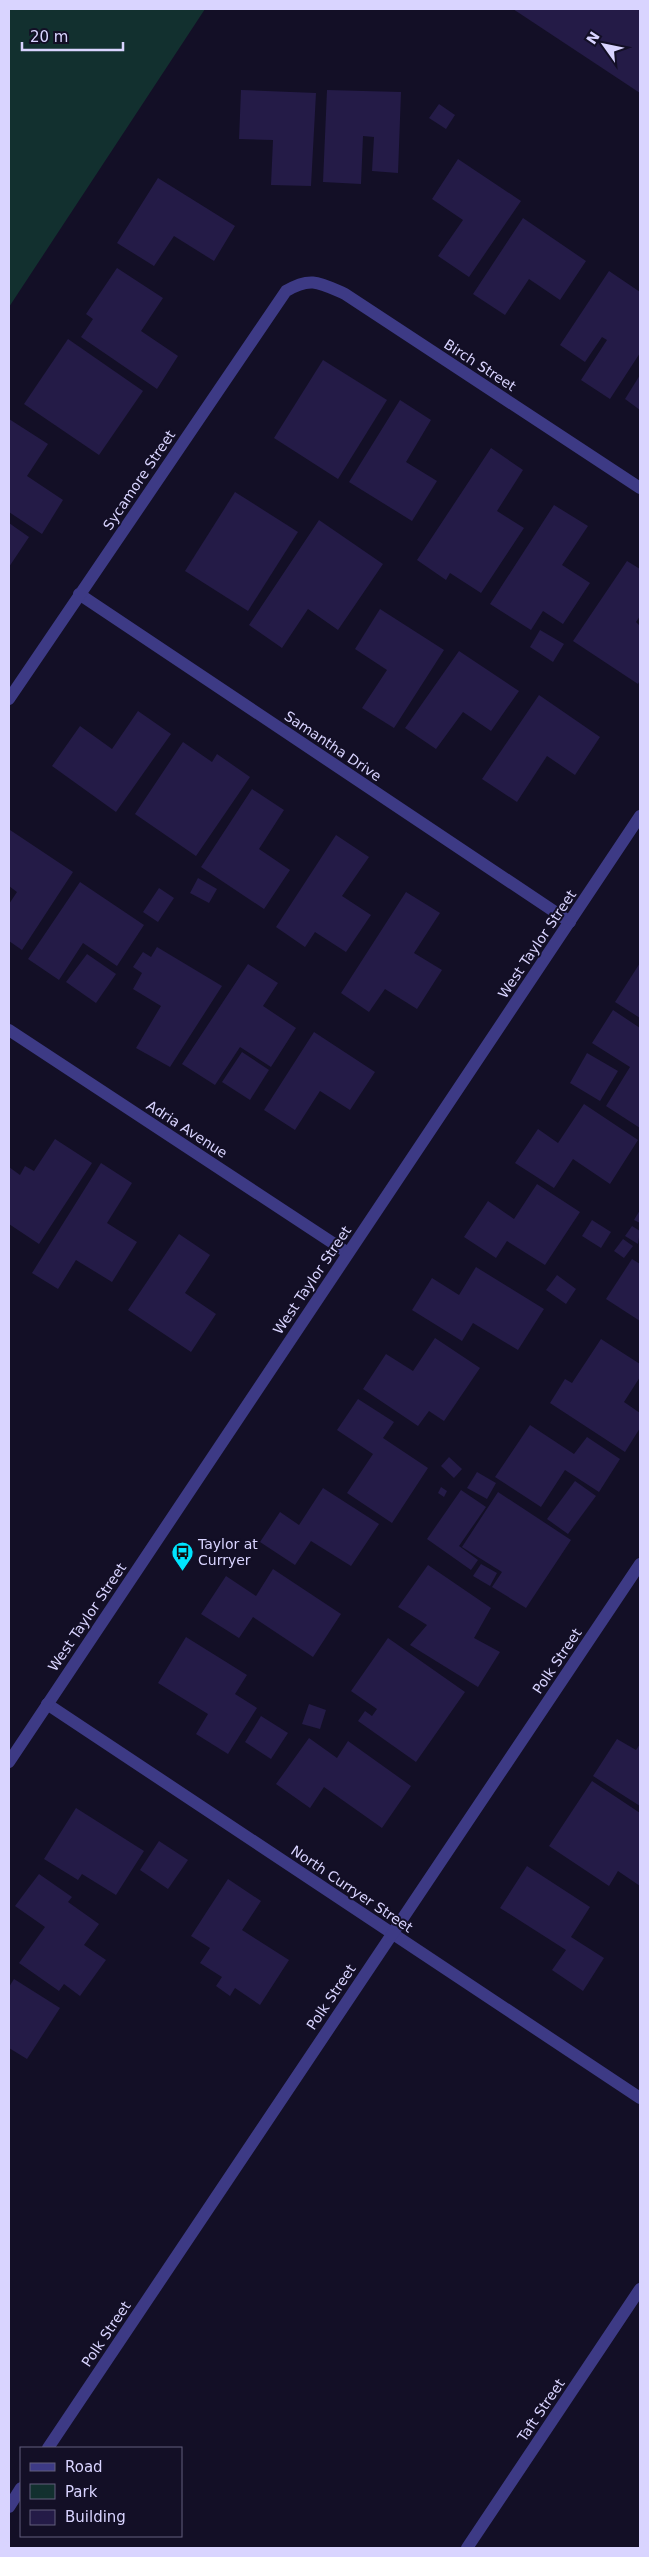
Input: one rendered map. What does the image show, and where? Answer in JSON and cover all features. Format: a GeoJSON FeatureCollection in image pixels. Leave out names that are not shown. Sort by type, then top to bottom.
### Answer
{"type":"FeatureCollection","features":[{"type":"Feature","properties":{"kind":"street","name":"Birch Street"},"geometry":{"type":"LineString","coordinates":[[299,283],[316,281],[344,294],[640,488]]}},
{"type":"Feature","properties":{"kind":"street","name":"Sycamore Street"},"geometry":{"type":"LineString","coordinates":[[9,699],[286,291],[299,283]]}},
{"type":"Feature","properties":{"kind":"street","name":"Samantha Drive"},"geometry":{"type":"LineString","coordinates":[[79,594],[570,922]]}},
{"type":"Feature","properties":{"kind":"street","name":"West Taylor Street"},"geometry":{"type":"LineString","coordinates":[[9,1762],[640,816]]}},
{"type":"Feature","properties":{"kind":"street","name":"Adria Avenue"},"geometry":{"type":"LineString","coordinates":[[9,1030],[348,1252]]}},
{"type":"Feature","properties":{"kind":"street","name":"Polk Street"},"geometry":{"type":"LineString","coordinates":[[49,2447],[391,1933],[640,1564]]}},
{"type":"Feature","properties":{"kind":"street","name":"North Curryer Street"},"geometry":{"type":"LineString","coordinates":[[47,1704],[640,2098]]}},
{"type":"Feature","properties":{"kind":"street","name":"Taft Street"},"geometry":{"type":"LineString","coordinates":[[466,2548],[640,2289]]}},
{"type":"Feature","properties":{"kind":"street"},"geometry":{"type":"LineString","coordinates":[[9,2507],[20,2490]]}},
{"type":"Feature","properties":{"kind":"green space"},"geometry":{"type":"Polygon","coordinates":[[[9,9],[205,9],[9,307],[9,9]]]}},
{"type":"Feature","properties":{"kind":"building"},"geometry":{"type":"Polygon","coordinates":[[[513,9],[640,9],[640,93],[513,9]]]}},
{"type":"Feature","properties":{"kind":"building"},"geometry":{"type":"Polygon","coordinates":[[[241,90],[316,93],[311,186],[271,185],[273,140],[239,139],[241,90]]]}},
{"type":"Feature","properties":{"kind":"building"},"geometry":{"type":"Polygon","coordinates":[[[327,90],[401,92],[398,173],[372,171],[374,137],[363,136],[361,184],[323,182],[327,90]]]}},
{"type":"Feature","properties":{"kind":"building"},"geometry":{"type":"Polygon","coordinates":[[[439,104],[455,115],[446,129],[429,118],[439,104]]]}},
{"type":"Feature","properties":{"kind":"building"},"geometry":{"type":"Polygon","coordinates":[[[458,159],[521,201],[469,277],[438,256],[463,220],[432,199],[458,159]]]}},
{"type":"Feature","properties":{"kind":"building"},"geometry":{"type":"Polygon","coordinates":[[[158,178],[235,226],[214,261],[174,236],[154,266],[117,243],[158,178]]]}},
{"type":"Feature","properties":{"kind":"building"},"geometry":{"type":"Polygon","coordinates":[[[523,218],[586,261],[560,300],[529,279],[505,315],[473,294],[523,218]]]}},
{"type":"Feature","properties":{"kind":"building"},"geometry":{"type":"Polygon","coordinates":[[[117,268],[163,298],[141,331],[178,356],[157,389],[81,337],[93,319],[86,314],[117,268]]]}},
{"type":"Feature","properties":{"kind":"building"},"geometry":{"type":"Polygon","coordinates":[[[609,271],[640,292],[640,353],[610,399],[581,380],[607,340],[602,337],[585,362],[560,345],[609,271]]]}},
{"type":"Feature","properties":{"kind":"building"},"geometry":{"type":"Polygon","coordinates":[[[68,339],[143,391],[99,455],[24,404],[68,339]]]}},
{"type":"Feature","properties":{"kind":"building"},"geometry":{"type":"Polygon","coordinates":[[[323,360],[387,400],[338,479],[274,438],[323,360]]]}},
{"type":"Feature","properties":{"kind":"building"},"geometry":{"type":"Polygon","coordinates":[[[640,375],[640,410],[625,399],[640,375]]]}},
{"type":"Feature","properties":{"kind":"building"},"geometry":{"type":"Polygon","coordinates":[[[400,400],[431,420],[406,462],[437,481],[412,521],[349,482],[400,400]]]}},
{"type":"Feature","properties":{"kind":"building"},"geometry":{"type":"Polygon","coordinates":[[[9,419],[48,444],[27,476],[63,500],[42,534],[9,512],[9,419]]]}},
{"type":"Feature","properties":{"kind":"building"},"geometry":{"type":"Polygon","coordinates":[[[491,448],[523,470],[497,511],[524,528],[481,593],[450,573],[446,580],[417,560],[491,448]]]}},
{"type":"Feature","properties":{"kind":"building"},"geometry":{"type":"Polygon","coordinates":[[[235,492],[298,532],[248,611],[185,571],[235,492]]]}},
{"type":"Feature","properties":{"kind":"building"},"geometry":{"type":"Polygon","coordinates":[[[554,505],[588,526],[562,565],[590,583],[563,624],[543,611],[531,630],[490,604],[554,505]]]}},
{"type":"Feature","properties":{"kind":"building"},"geometry":{"type":"Polygon","coordinates":[[[319,520],[383,564],[338,630],[308,609],[282,648],[249,625],[319,520]]]}},
{"type":"Feature","properties":{"kind":"building"},"geometry":{"type":"Polygon","coordinates":[[[9,523],[29,537],[9,567],[9,523]]]}},
{"type":"Feature","properties":{"kind":"building"},"geometry":{"type":"Polygon","coordinates":[[[627,561],[640,569],[640,616],[636,622],[640,626],[640,680],[638,684],[573,641],[627,561]]]}},
{"type":"Feature","properties":{"kind":"building"},"geometry":{"type":"Polygon","coordinates":[[[380,609],[444,650],[394,728],[362,708],[387,670],[355,649],[380,609]]]}},
{"type":"Feature","properties":{"kind":"building"},"geometry":{"type":"Polygon","coordinates":[[[540,630],[564,644],[553,662],[530,647],[540,630]]]}},
{"type":"Feature","properties":{"kind":"building"},"geometry":{"type":"Polygon","coordinates":[[[459,651],[519,691],[491,731],[463,712],[436,749],[405,728],[459,651]]]}},
{"type":"Feature","properties":{"kind":"building"},"geometry":{"type":"Polygon","coordinates":[[[539,695],[600,737],[575,775],[547,756],[517,802],[482,779],[539,695]]]}},
{"type":"Feature","properties":{"kind":"building"},"geometry":{"type":"Polygon","coordinates":[[[138,711],[171,734],[116,812],[52,766],[80,726],[112,749],[138,711]]]}},
{"type":"Feature","properties":{"kind":"building"},"geometry":{"type":"Polygon","coordinates":[[[183,742],[212,762],[217,754],[250,777],[196,856],[135,814],[183,742]]]}},
{"type":"Feature","properties":{"kind":"building"},"geometry":{"type":"Polygon","coordinates":[[[252,789],[284,810],[259,849],[290,870],[264,909],[201,867],[252,789]]]}},
{"type":"Feature","properties":{"kind":"building"},"geometry":{"type":"Polygon","coordinates":[[[10,830],[73,872],[22,950],[9,941],[9,904],[17,892],[9,886],[10,830]]]}},
{"type":"Feature","properties":{"kind":"building"},"geometry":{"type":"Polygon","coordinates":[[[336,835],[369,857],[342,896],[371,915],[346,952],[315,932],[305,947],[276,927],[336,835]]]}},
{"type":"Feature","properties":{"kind":"building"},"geometry":{"type":"Polygon","coordinates":[[[198,878],[217,889],[209,903],[190,893],[198,878]]]}},
{"type":"Feature","properties":{"kind":"building"},"geometry":{"type":"Polygon","coordinates":[[[80,882],[144,925],[117,966],[83,943],[59,980],[28,959],[80,882]]]}},
{"type":"Feature","properties":{"kind":"building"},"geometry":{"type":"Polygon","coordinates":[[[159,888],[174,898],[158,922],[143,912],[159,888]]]}},
{"type":"Feature","properties":{"kind":"building"},"geometry":{"type":"Polygon","coordinates":[[[406,892],[440,913],[414,953],[442,970],[417,1009],[385,989],[369,1012],[341,993],[406,892]]]}},
{"type":"Feature","properties":{"kind":"building"},"geometry":{"type":"Polygon","coordinates":[[[157,947],[222,986],[170,1067],[136,1048],[161,1006],[133,989],[142,973],[133,967],[143,952],[151,957],[157,947]]]}},
{"type":"Feature","properties":{"kind":"building"},"geometry":{"type":"Polygon","coordinates":[[[87,954],[116,974],[96,1003],[66,982],[87,954]]]}},
{"type":"Feature","properties":{"kind":"building"},"geometry":{"type":"Polygon","coordinates":[[[640,963],[640,1018],[615,1002],[640,963]]]}},
{"type":"Feature","properties":{"kind":"building"},"geometry":{"type":"Polygon","coordinates":[[[248,964],[278,983],[263,1006],[296,1028],[271,1067],[240,1047],[215,1085],[182,1064],[248,964]]]}},
{"type":"Feature","properties":{"kind":"building"},"geometry":{"type":"Polygon","coordinates":[[[613,1010],[640,1028],[640,1128],[606,1106],[630,1067],[592,1043],[613,1010]]]}},
{"type":"Feature","properties":{"kind":"building"},"geometry":{"type":"Polygon","coordinates":[[[314,1032],[375,1072],[350,1110],[320,1091],[295,1130],[264,1110],[314,1032]]]}},
{"type":"Feature","properties":{"kind":"building"},"geometry":{"type":"Polygon","coordinates":[[[242,1052],[269,1070],[250,1100],[222,1082],[242,1052]]]}},
{"type":"Feature","properties":{"kind":"building"},"geometry":{"type":"Polygon","coordinates":[[[587,1053],[618,1071],[600,1101],[570,1083],[587,1053]]]}},
{"type":"Feature","properties":{"kind":"building"},"geometry":{"type":"Polygon","coordinates":[[[584,1104],[638,1140],[610,1184],[573,1159],[554,1188],[515,1163],[538,1129],[558,1143],[584,1104]]]}},
{"type":"Feature","properties":{"kind":"building"},"geometry":{"type":"Polygon","coordinates":[[[55,1139],[92,1163],[39,1244],[9,1224],[9,1167],[20,1175],[25,1166],[34,1171],[55,1139]]]}},
{"type":"Feature","properties":{"kind":"building"},"geometry":{"type":"Polygon","coordinates":[[[101,1163],[132,1183],[107,1223],[137,1242],[112,1282],[76,1260],[58,1289],[32,1273],[101,1163]]]}},
{"type":"Feature","properties":{"kind":"building"},"geometry":{"type":"Polygon","coordinates":[[[537,1184],[580,1212],[545,1265],[507,1241],[496,1258],[464,1237],[488,1201],[514,1219],[537,1184]]]}},
{"type":"Feature","properties":{"kind":"building"},"geometry":{"type":"Polygon","coordinates":[[[640,1210],[640,1223],[634,1220],[640,1210]]]}},
{"type":"Feature","properties":{"kind":"building"},"geometry":{"type":"Polygon","coordinates":[[[592,1220],[611,1232],[601,1248],[582,1236],[592,1220]]]}},
{"type":"Feature","properties":{"kind":"building"},"geometry":{"type":"Polygon","coordinates":[[[632,1226],[640,1231],[638,1244],[625,1236],[632,1226]]]}},
{"type":"Feature","properties":{"kind":"building"},"geometry":{"type":"Polygon","coordinates":[[[179,1234],[210,1255],[185,1293],[216,1314],[191,1352],[128,1310],[179,1234]]]}},
{"type":"Feature","properties":{"kind":"building"},"geometry":{"type":"Polygon","coordinates":[[[623,1239],[633,1246],[624,1258],[614,1251],[623,1239]]]}},
{"type":"Feature","properties":{"kind":"building"},"geometry":{"type":"Polygon","coordinates":[[[632,1259],[640,1264],[640,1321],[606,1299],[632,1259]]]}},
{"type":"Feature","properties":{"kind":"building"},"geometry":{"type":"Polygon","coordinates":[[[476,1267],[544,1309],[518,1350],[473,1323],[462,1341],[412,1310],[432,1278],[459,1295],[476,1267]]]}},
{"type":"Feature","properties":{"kind":"building"},"geometry":{"type":"Polygon","coordinates":[[[557,1275],[576,1289],[566,1304],[546,1290],[557,1275]]]}},
{"type":"Feature","properties":{"kind":"building"},"geometry":{"type":"Polygon","coordinates":[[[435,1338],[480,1368],[444,1421],[429,1411],[418,1426],[363,1389],[386,1354],[413,1371],[435,1338]]]}},
{"type":"Feature","properties":{"kind":"building"},"geometry":{"type":"Polygon","coordinates":[[[601,1339],[640,1364],[640,1377],[624,1402],[640,1413],[640,1428],[625,1452],[550,1403],[565,1379],[572,1383],[601,1339]]]}},
{"type":"Feature","properties":{"kind":"building"},"geometry":{"type":"Polygon","coordinates":[[[358,1399],[394,1422],[383,1438],[428,1468],[392,1523],[347,1493],[373,1454],[337,1430],[358,1399]]]}},
{"type":"Feature","properties":{"kind":"building"},"geometry":{"type":"Polygon","coordinates":[[[530,1425],[574,1454],[587,1437],[620,1459],[599,1492],[565,1470],[541,1507],[495,1477],[530,1425]]]}},
{"type":"Feature","properties":{"kind":"building"},"geometry":{"type":"Polygon","coordinates":[[[449,1457],[462,1469],[454,1478],[441,1466],[449,1457]]]}},
{"type":"Feature","properties":{"kind":"building"},"geometry":{"type":"Polygon","coordinates":[[[477,1472],[496,1483],[487,1499],[467,1488],[477,1472]]]}},
{"type":"Feature","properties":{"kind":"building"},"geometry":{"type":"Polygon","coordinates":[[[575,1481],[596,1496],[568,1534],[547,1519],[575,1481]]]}},
{"type":"Feature","properties":{"kind":"building"},"geometry":{"type":"Polygon","coordinates":[[[441,1487],[447,1491],[444,1497],[438,1493],[441,1487]]]}},
{"type":"Feature","properties":{"kind":"building"},"geometry":{"type":"Polygon","coordinates":[[[323,1488],[379,1524],[351,1566],[311,1541],[295,1565],[260,1542],[280,1512],[299,1525],[323,1488]]]}},
{"type":"Feature","properties":{"kind":"building"},"geometry":{"type":"Polygon","coordinates":[[[461,1490],[486,1507],[459,1546],[478,1560],[471,1570],[427,1539],[461,1490]]]}},
{"type":"Feature","properties":{"kind":"building"},"geometry":{"type":"Polygon","coordinates":[[[498,1492],[571,1540],[526,1608],[492,1587],[502,1572],[462,1547],[498,1492]]]}},
{"type":"Feature","properties":{"kind":"building"},"geometry":{"type":"Polygon","coordinates":[[[481,1564],[497,1573],[490,1586],[473,1576],[481,1564]]]}},
{"type":"Feature","properties":{"kind":"building"},"geometry":{"type":"Polygon","coordinates":[[[428,1565],[491,1608],[474,1638],[500,1652],[478,1687],[410,1645],[427,1625],[398,1607],[428,1565]]]}},
{"type":"Feature","properties":{"kind":"building"},"geometry":{"type":"Polygon","coordinates":[[[273,1569],[341,1614],[313,1657],[253,1617],[239,1638],[201,1614],[226,1576],[256,1596],[273,1569]]]}},
{"type":"Feature","properties":{"kind":"building"},"geometry":{"type":"Polygon","coordinates":[[[186,1637],[247,1675],[235,1694],[257,1708],[228,1754],[196,1734],[208,1714],[158,1683],[186,1637]]]}},
{"type":"Feature","properties":{"kind":"building"},"geometry":{"type":"Polygon","coordinates":[[[388,1638],[465,1692],[416,1762],[358,1721],[365,1711],[372,1716],[377,1709],[351,1691],[388,1638]]]}},
{"type":"Feature","properties":{"kind":"building"},"geometry":{"type":"Polygon","coordinates":[[[309,1704],[326,1710],[320,1729],[302,1724],[309,1704]]]}},
{"type":"Feature","properties":{"kind":"building"},"geometry":{"type":"Polygon","coordinates":[[[261,1716],[288,1733],[271,1759],[245,1742],[261,1716]]]}},
{"type":"Feature","properties":{"kind":"building"},"geometry":{"type":"Polygon","coordinates":[[[309,1738],[337,1758],[348,1741],[411,1786],[382,1828],[324,1787],[310,1808],[276,1784],[309,1738]]]}},
{"type":"Feature","properties":{"kind":"building"},"geometry":{"type":"Polygon","coordinates":[[[617,1739],[636,1750],[640,1744],[640,1806],[593,1776],[617,1739]]]}},
{"type":"Feature","properties":{"kind":"building"},"geometry":{"type":"Polygon","coordinates":[[[592,1781],[640,1813],[640,1886],[618,1871],[609,1886],[549,1846],[592,1781]]]}},
{"type":"Feature","properties":{"kind":"building"},"geometry":{"type":"Polygon","coordinates":[[[76,1808],[144,1851],[116,1895],[82,1874],[78,1880],[44,1859],[76,1808]]]}},
{"type":"Feature","properties":{"kind":"building"},"geometry":{"type":"Polygon","coordinates":[[[159,1841],[188,1860],[168,1889],[140,1870],[159,1841]]]}},
{"type":"Feature","properties":{"kind":"building"},"geometry":{"type":"Polygon","coordinates":[[[527,1866],[590,1907],[571,1937],[604,1958],[583,1991],[552,1970],[566,1950],[500,1908],[527,1866]]]}},
{"type":"Feature","properties":{"kind":"building"},"geometry":{"type":"Polygon","coordinates":[[[39,1874],[72,1897],[68,1902],[99,1924],[84,1945],[106,1960],[80,1996],[64,1984],[59,1991],[19,1963],[45,1927],[15,1906],[39,1874]]]}},
{"type":"Feature","properties":{"kind":"building"},"geometry":{"type":"Polygon","coordinates":[[[228,1879],[261,1901],[242,1930],[289,1960],[260,2005],[235,1988],[230,1996],[216,1986],[222,1977],[200,1963],[210,1948],[191,1936],[228,1879]]]}},
{"type":"Feature","properties":{"kind":"building"},"geometry":{"type":"Polygon","coordinates":[[[14,1979],[60,2008],[27,2059],[9,2048],[9,1987],[14,1979]]]}},
{"type":"Feature","properties":{"kind":"place","name":"Taylor at Curryer"},"geometry":{"type":"Point","coordinates":[182,1571]}}]}
